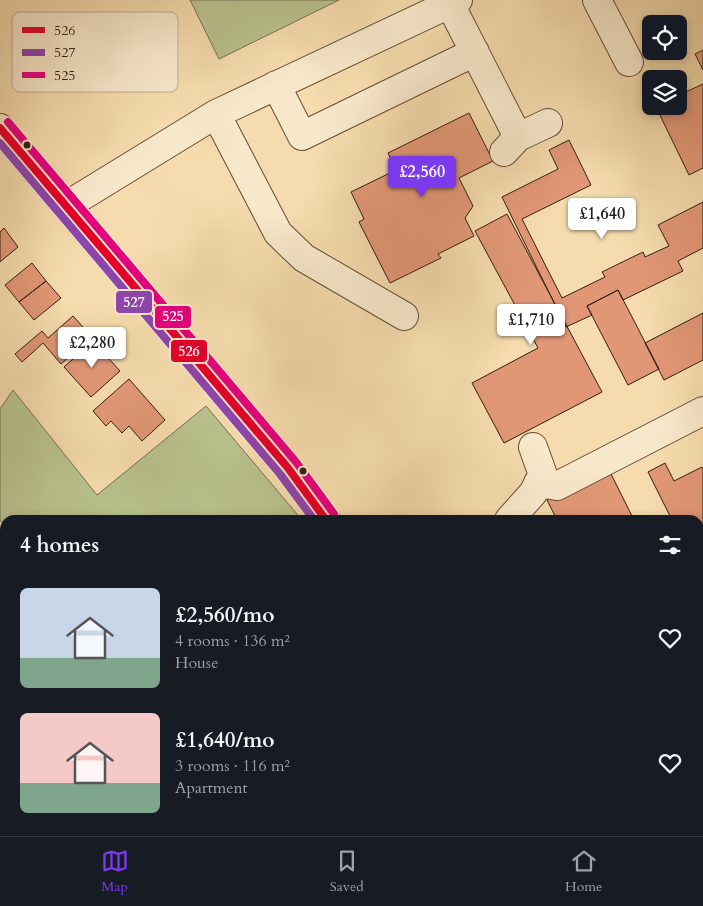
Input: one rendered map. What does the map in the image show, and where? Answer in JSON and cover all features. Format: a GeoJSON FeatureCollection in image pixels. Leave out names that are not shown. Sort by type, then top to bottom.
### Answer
{"type":"FeatureCollection","features":[{"type":"Feature","properties":{"kind":"street"},"geometry":{"type":"LineString","coordinates":[[597,0],[629,62]]}},
{"type":"Feature","properties":{"kind":"street"},"geometry":{"type":"LineString","coordinates":[[66,206],[216,114],[454,2],[511,144],[548,124]]}},
{"type":"Feature","properties":{"kind":"street"},"geometry":{"type":"LineString","coordinates":[[276,85],[302,136],[475,52]]}},
{"type":"Feature","properties":{"kind":"street"},"geometry":{"type":"LineString","coordinates":[[216,114],[278,233],[304,258],[404,316]]}},
{"type":"Feature","properties":{"kind":"street"},"geometry":{"type":"LineString","coordinates":[[0,128],[288,468],[322,515]]}},
{"type":"Feature","properties":{"kind":"street"},"geometry":{"type":"LineString","coordinates":[[538,483],[557,486],[703,411]]}},
{"type":"Feature","properties":{"kind":"street"},"geometry":{"type":"LineString","coordinates":[[513,515],[533,493],[543,474],[533,447]]}},
{"type":"Feature","properties":{"kind":"green space"},"geometry":{"type":"Polygon","coordinates":[[[190,0],[339,0],[219,59],[190,0]]]}},
{"type":"Feature","properties":{"kind":"green space"},"geometry":{"type":"Polygon","coordinates":[[[13,390],[97,495],[206,406],[298,515],[0,515],[0,409],[13,390]]]}},
{"type":"Feature","properties":{"kind":"building"},"geometry":{"type":"Polygon","coordinates":[[[703,50],[703,70],[695,54],[703,50]]]}},
{"type":"Feature","properties":{"kind":"building"},"geometry":{"type":"Polygon","coordinates":[[[703,84],[703,168],[689,175],[660,115],[687,115],[687,91],[703,84]]]}},
{"type":"Feature","properties":{"kind":"building"},"geometry":{"type":"Polygon","coordinates":[[[469,113],[493,161],[459,178],[473,206],[465,218],[474,236],[438,254],[441,258],[390,283],[359,222],[364,219],[351,192],[396,170],[388,153],[469,113]]]}},
{"type":"Feature","properties":{"kind":"building"},"geometry":{"type":"Polygon","coordinates":[[[569,140],[591,185],[522,219],[562,298],[605,277],[602,272],[643,252],[645,257],[669,246],[658,225],[703,202],[703,248],[678,261],[683,271],[623,300],[618,290],[587,306],[592,315],[566,327],[502,197],[558,169],[549,150],[569,140]]]}},
{"type":"Feature","properties":{"kind":"building"},"geometry":{"type":"Polygon","coordinates":[[[507,214],[602,392],[504,443],[472,383],[538,348],[475,231],[507,214]]]}},
{"type":"Feature","properties":{"kind":"building"},"geometry":{"type":"Polygon","coordinates":[[[4,228],[18,247],[0,262],[0,232],[4,228]]]}},
{"type":"Feature","properties":{"kind":"building"},"geometry":{"type":"Polygon","coordinates":[[[32,263],[46,281],[19,302],[5,285],[32,263]]]}},
{"type":"Feature","properties":{"kind":"building"},"geometry":{"type":"Polygon","coordinates":[[[46,281],[61,298],[34,320],[19,302],[46,281]]]}},
{"type":"Feature","properties":{"kind":"building"},"geometry":{"type":"Polygon","coordinates":[[[618,290],[659,369],[628,385],[587,306],[618,290]]]}},
{"type":"Feature","properties":{"kind":"building"},"geometry":{"type":"Polygon","coordinates":[[[703,313],[703,360],[664,380],[645,343],[703,313]]]}},
{"type":"Feature","properties":{"kind":"building"},"geometry":{"type":"Polygon","coordinates":[[[73,316],[92,337],[61,364],[43,343],[22,362],[15,354],[42,331],[48,338],[73,316]]]}},
{"type":"Feature","properties":{"kind":"building"},"geometry":{"type":"Polygon","coordinates":[[[93,341],[120,371],[91,397],[64,367],[93,341]]]}},
{"type":"Feature","properties":{"kind":"building"},"geometry":{"type":"Polygon","coordinates":[[[129,379],[165,420],[142,441],[129,426],[122,433],[111,421],[106,426],[93,411],[129,379]]]}},
{"type":"Feature","properties":{"kind":"building"},"geometry":{"type":"Polygon","coordinates":[[[665,463],[674,481],[702,467],[703,515],[670,515],[648,472],[665,463]]]}},
{"type":"Feature","properties":{"kind":"building"},"geometry":{"type":"Polygon","coordinates":[[[608,468],[632,515],[554,515],[547,500],[608,468]]]}},
{"type":"Feature","properties":{"kind":"transit line","name":"525"},"geometry":{"type":"LineString","coordinates":[[8,122],[296,462],[334,514]]}},
{"type":"Feature","properties":{"kind":"transit line","name":"526"},"geometry":{"type":"LineString","coordinates":[[0,128],[288,468],[322,515]]}},
{"type":"Feature","properties":{"kind":"transit line","name":"527"},"geometry":{"type":"LineString","coordinates":[[0,143],[280,474],[310,515]]}}]}
